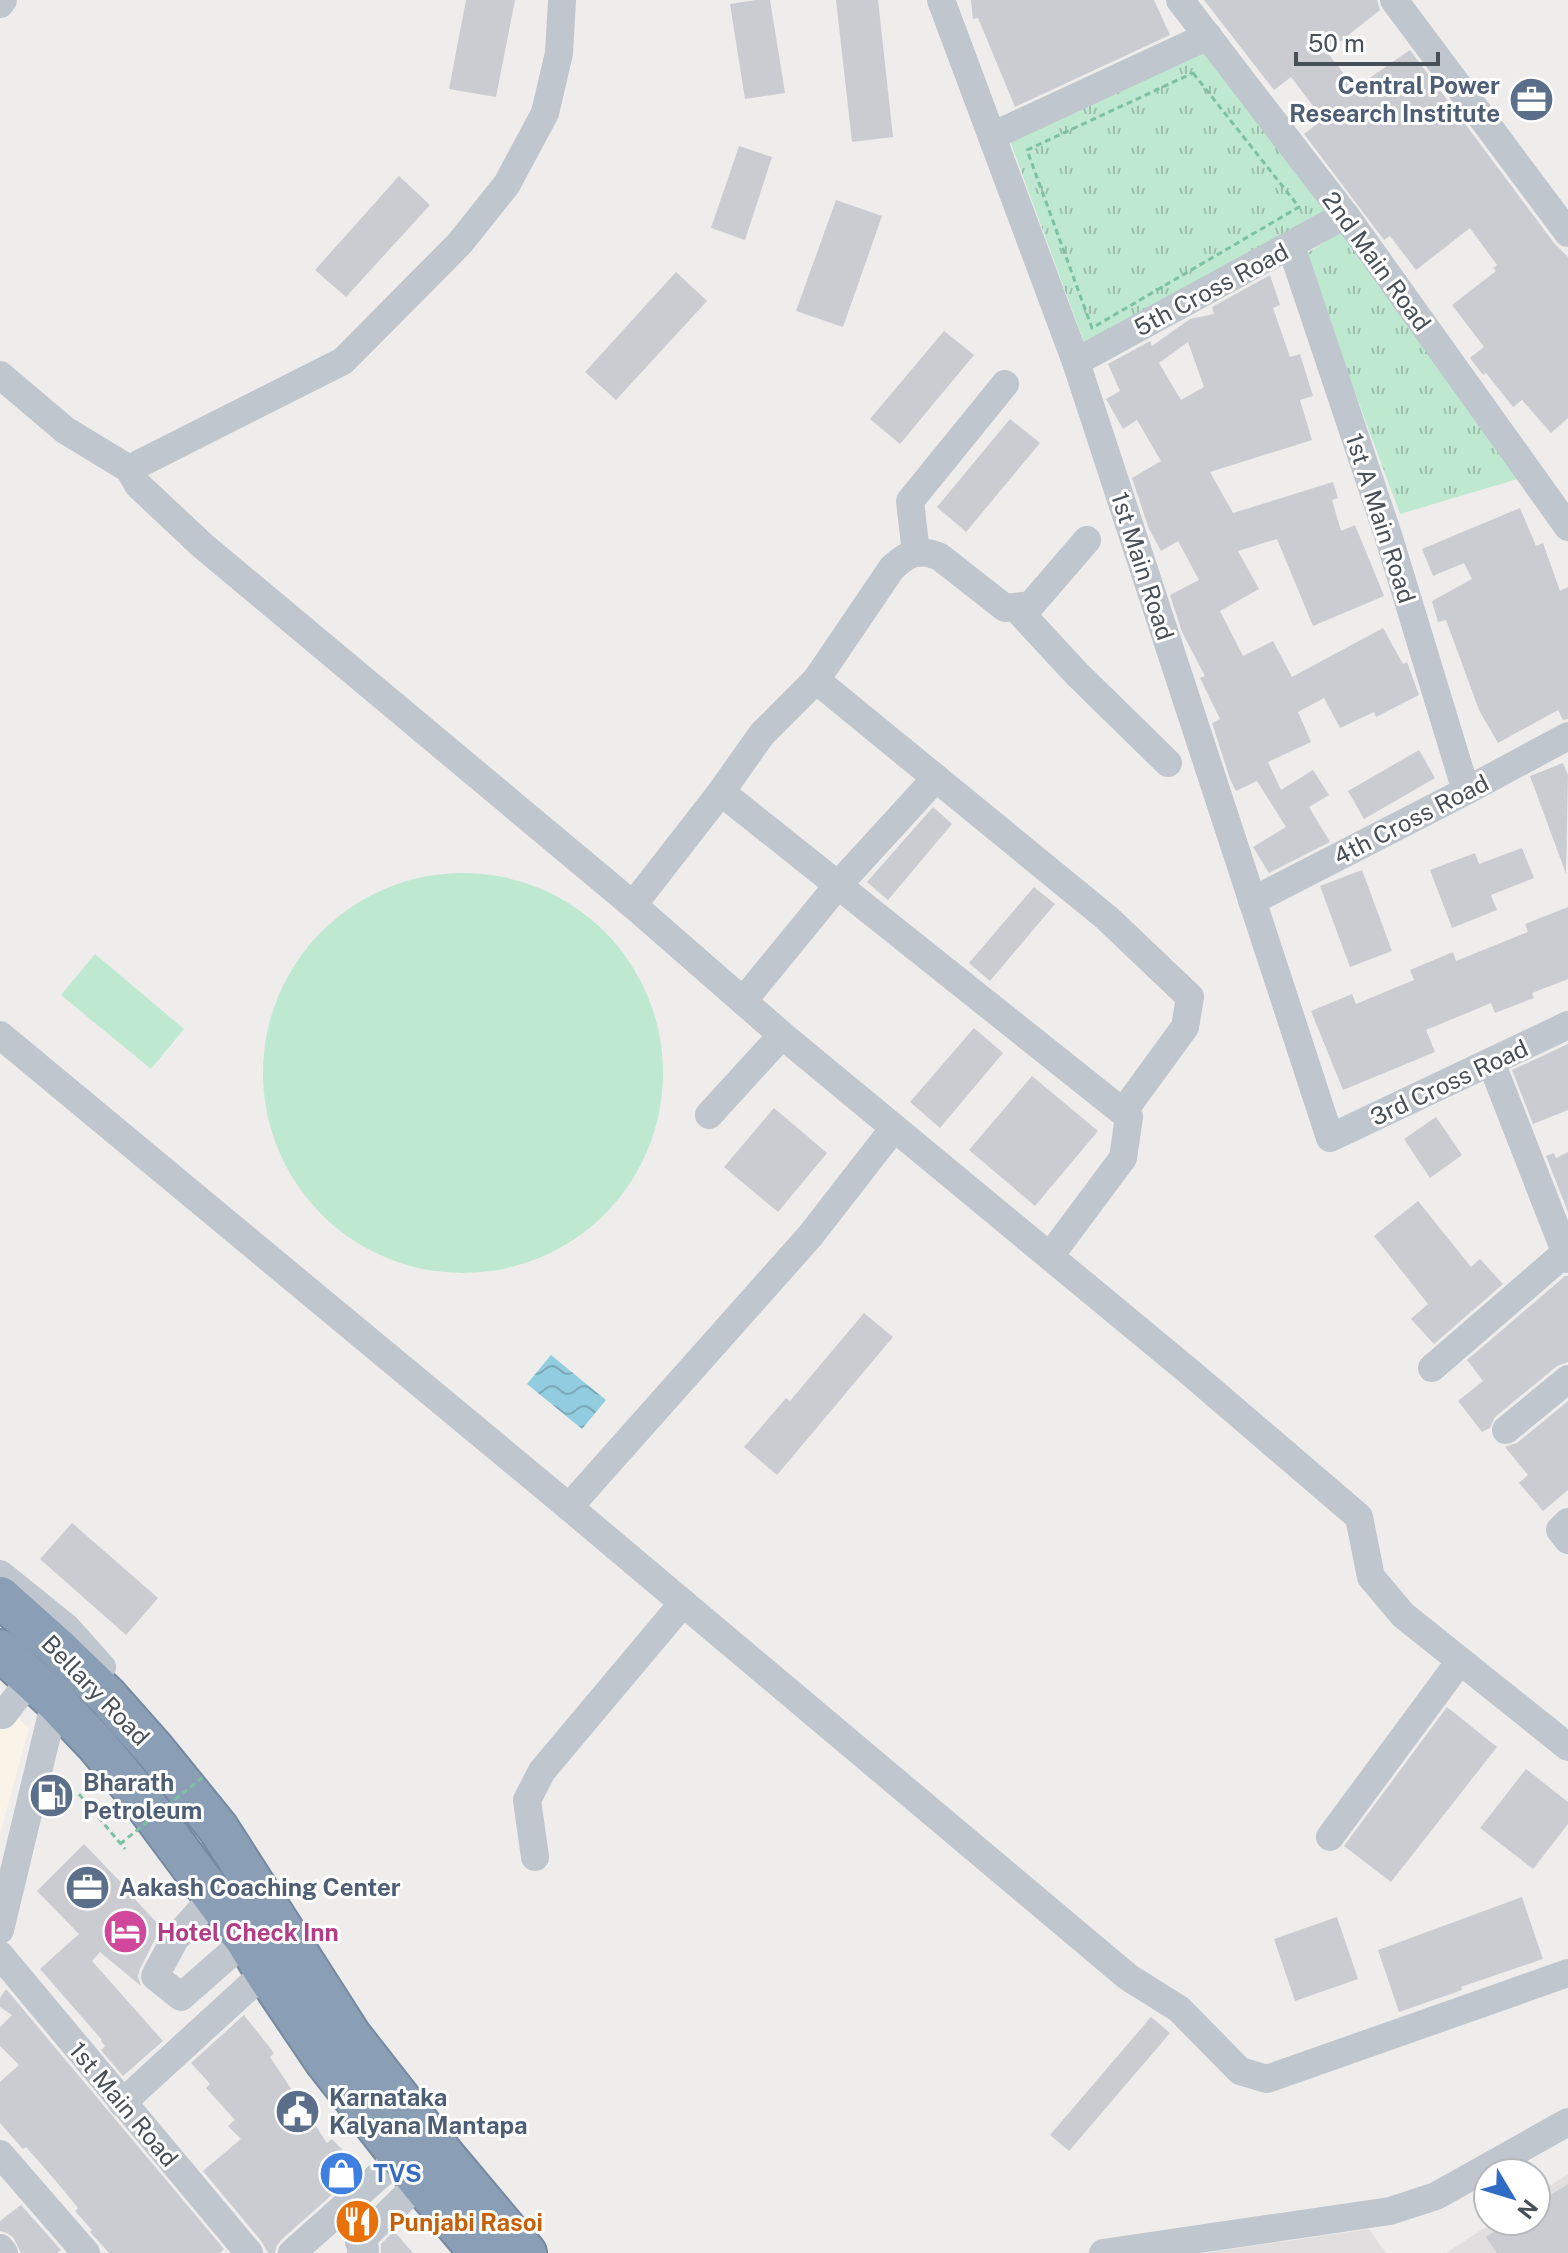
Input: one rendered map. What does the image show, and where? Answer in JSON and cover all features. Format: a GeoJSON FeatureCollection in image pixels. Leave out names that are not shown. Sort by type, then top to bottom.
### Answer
{"type":"FeatureCollection","features":[{"type":"Feature","properties":{"kind":"highway","name":"Bellary Road"},"geometry":{"type":"LineString","coordinates":[[0,1597],[87,1676],[134,1726],[218,1828],[351,2036],[447,2159],[526,2253]]}},
{"type":"Feature","properties":{"kind":"highway","name":"Bellary Road"},"geometry":{"type":"LineString","coordinates":[[0,1650],[96,1744],[139,1796],[214,1896],[325,2061],[480,2253]]}},
{"type":"Feature","properties":{"kind":"street"},"geometry":{"type":"LineString","coordinates":[[129,469],[343,361],[460,243],[507,184],[545,113],[559,53],[562,0]]}},
{"type":"Feature","properties":{"kind":"street","name":"1st Main Road"},"geometry":{"type":"LineString","coordinates":[[941,0],[1076,362],[1330,1138]]}},
{"type":"Feature","properties":{"kind":"street","name":"2nd Main Road"},"geometry":{"type":"LineString","coordinates":[[1180,0],[1345,215],[1568,527]]}},
{"type":"Feature","properties":{"kind":"street"},"geometry":{"type":"LineString","coordinates":[[1394,0],[1568,233]]}},
{"type":"Feature","properties":{"kind":"street"},"geometry":{"type":"LineString","coordinates":[[992,136],[1208,36]]}},
{"type":"Feature","properties":{"kind":"street","name":"5th Cross Road"},"geometry":{"type":"LineString","coordinates":[[1076,362],[1345,215]]}},
{"type":"Feature","properties":{"kind":"street","name":"1st A Main Road"},"geometry":{"type":"LineString","coordinates":[[1291,246],[1389,538],[1466,791]]}},
{"type":"Feature","properties":{"kind":"street"},"geometry":{"type":"LineString","coordinates":[[0,375],[65,430],[129,469],[138,485],[203,546],[1359,1517],[1371,1577],[1403,1615],[1568,1747]]}},
{"type":"Feature","properties":{"kind":"street"},"geometry":{"type":"LineString","coordinates":[[916,553],[910,501],[1005,384]]}},
{"type":"Feature","properties":{"kind":"street"},"geometry":{"type":"LineString","coordinates":[[633,905],[762,734],[816,680],[892,568],[906,554],[927,552],[940,557],[1005,608],[1031,605],[1087,540]]}},
{"type":"Feature","properties":{"kind":"street"},"geometry":{"type":"LineString","coordinates":[[1015,607],[1077,674],[1168,763]]}},
{"type":"Feature","properties":{"kind":"street"},"geometry":{"type":"LineString","coordinates":[[816,680],[1107,918],[1190,997],[1185,1027],[1123,1112]]}},
{"type":"Feature","properties":{"kind":"street","name":"4th Cross Road"},"geometry":{"type":"LineString","coordinates":[[1252,901],[1568,736]]}},
{"type":"Feature","properties":{"kind":"street"},"geometry":{"type":"LineString","coordinates":[[743,1001],[838,885],[936,778]]}},
{"type":"Feature","properties":{"kind":"street"},"geometry":{"type":"LineString","coordinates":[[721,792],[1129,1117],[1123,1158],[1050,1256]]}},
{"type":"Feature","properties":{"kind":"street","name":"3rd Cross Road"},"geometry":{"type":"LineString","coordinates":[[1330,1138],[1568,1025]]}},
{"type":"Feature","properties":{"kind":"street"},"geometry":{"type":"LineString","coordinates":[[0,1035],[569,1507],[1128,1977],[1179,2009],[1240,2071],[1267,2079],[1568,1973]]}},
{"type":"Feature","properties":{"kind":"street"},"geometry":{"type":"LineString","coordinates":[[709,1115],[782,1035]]}},
{"type":"Feature","properties":{"kind":"street"},"geometry":{"type":"LineString","coordinates":[[1432,1368],[1566,1256],[1491,1062]]}},
{"type":"Feature","properties":{"kind":"street"},"geometry":{"type":"LineString","coordinates":[[569,1507],[810,1236],[894,1128]]}},
{"type":"Feature","properties":{"kind":"street"},"geometry":{"type":"LineString","coordinates":[[1506,1430],[1568,1379]]}},
{"type":"Feature","properties":{"kind":"street"},"geometry":{"type":"LineString","coordinates":[[0,1574],[67,1628],[130,1698],[134,1726]]}},
{"type":"Feature","properties":{"kind":"street"},"geometry":{"type":"LineString","coordinates":[[535,1857],[527,1800],[542,1771],[683,1603]]}},
{"type":"Feature","properties":{"kind":"street"},"geometry":{"type":"LineString","coordinates":[[1330,1837],[1460,1661]]}},
{"type":"Feature","properties":{"kind":"street"},"geometry":{"type":"LineString","coordinates":[[1,1716],[43,1690]]}},
{"type":"Feature","properties":{"kind":"street"},"geometry":{"type":"LineString","coordinates":[[0,1930],[43,1690]]}},
{"type":"Feature","properties":{"kind":"street"},"geometry":{"type":"LineString","coordinates":[[214,1896],[175,1939],[155,1976],[181,1997],[256,1956]]}},
{"type":"Feature","properties":{"kind":"street","name":"1st Main Road"},"geometry":{"type":"LineString","coordinates":[[0,1955],[249,2253]]}},
{"type":"Feature","properties":{"kind":"street"},"geometry":{"type":"LineString","coordinates":[[122,2103],[256,1956]]}},
{"type":"Feature","properties":{"kind":"street"},"geometry":{"type":"LineString","coordinates":[[1103,2253],[1390,2211],[1436,2196],[1568,2122]]}},
{"type":"Feature","properties":{"kind":"street"},"geometry":{"type":"LineString","coordinates":[[0,2154],[86,2253]]}},
{"type":"Feature","properties":{"kind":"street"},"geometry":{"type":"LineString","coordinates":[[365,2252],[359,2242],[410,2169]]}},
{"type":"Feature","properties":{"kind":"street"},"geometry":{"type":"LineString","coordinates":[[292,2253],[410,2169]]}},
{"type":"Feature","properties":{"kind":"street"},"geometry":{"type":"LineString","coordinates":[[0,2248],[4,2253]]}},
{"type":"Feature","properties":{"kind":"path"},"geometry":{"type":"LineString","coordinates":[[1193,73],[1299,207],[1092,328],[1027,150],[1193,73]]}},
{"type":"Feature","properties":{"kind":"path"},"geometry":{"type":"LineString","coordinates":[[120,1844],[204,1776]]}},
{"type":"Feature","properties":{"kind":"path"},"geometry":{"type":"LineString","coordinates":[[79,1794],[125,1849]]}},
{"type":"Feature","properties":{"kind":"shaded area"},"geometry":{"type":"Polygon","coordinates":[[[0,1702],[29,1728],[0,1834],[0,1702]]]}},
{"type":"Feature","properties":{"kind":"shaded area"},"geometry":{"type":"Polygon","coordinates":[[[1568,2174],[1568,2253],[1446,2253],[1472,2236],[1552,2237],[1552,2184],[1568,2174]]]}},
{"type":"Feature","properties":{"kind":"shaded area"},"geometry":{"type":"Polygon","coordinates":[[[1369,2229],[1386,2253],[1204,2253],[1369,2229]]]}},
{"type":"Feature","properties":{"kind":"green space"},"geometry":{"type":"Polygon","coordinates":[[[1204,51],[1327,211],[1085,345],[1010,141],[1204,51]]]}},
{"type":"Feature","properties":{"kind":"green space"},"geometry":{"type":"Polygon","coordinates":[[[1349,227],[1521,478],[1400,514],[1304,255],[1349,227]]]}},
{"type":"Feature","properties":{"kind":"green space"},"geometry":{"type":"Polygon","coordinates":[[[463,873],[502,877],[540,888],[590,918],[618,946],[648,996],[659,1034],[663,1073],[659,1112],[648,1150],[618,1200],[590,1228],[540,1258],[502,1269],[463,1273],[424,1269],[386,1258],[336,1228],[308,1200],[278,1150],[267,1112],[263,1073],[267,1034],[278,996],[308,946],[336,918],[386,888],[424,877],[463,873]]]}},
{"type":"Feature","properties":{"kind":"green space"},"geometry":{"type":"Polygon","coordinates":[[[95,954],[184,1029],[151,1069],[61,995],[95,954]]]}},
{"type":"Feature","properties":{"kind":"water"},"geometry":{"type":"Polygon","coordinates":[[[551,1355],[606,1400],[582,1429],[527,1384],[551,1355]]]}},
{"type":"Feature","properties":{"kind":"building"},"geometry":{"type":"Polygon","coordinates":[[[466,0],[515,0],[496,97],[449,89],[466,0]]]}},
{"type":"Feature","properties":{"kind":"building"},"geometry":{"type":"Polygon","coordinates":[[[770,0],[785,93],[745,99],[730,4],[770,0]]]}},
{"type":"Feature","properties":{"kind":"building"},"geometry":{"type":"Polygon","coordinates":[[[836,0],[878,0],[893,137],[852,142],[836,0]]]}},
{"type":"Feature","properties":{"kind":"building"},"geometry":{"type":"Polygon","coordinates":[[[971,0],[1154,0],[1170,35],[1015,107],[978,18],[973,19],[971,0]]]}},
{"type":"Feature","properties":{"kind":"building"},"geometry":{"type":"Polygon","coordinates":[[[1204,0],[1377,0],[1380,10],[1327,52],[1355,88],[1410,50],[1554,243],[1568,257],[1568,418],[1551,433],[1522,400],[1513,407],[1470,358],[1484,347],[1452,305],[1496,271],[1493,268],[1497,265],[1470,228],[1416,270],[1390,236],[1384,240],[1304,134],[1323,119],[1291,77],[1274,90],[1204,0]]]}},
{"type":"Feature","properties":{"kind":"building"},"geometry":{"type":"Polygon","coordinates":[[[739,146],[772,157],[745,240],[711,228],[739,146]]]}},
{"type":"Feature","properties":{"kind":"building"},"geometry":{"type":"Polygon","coordinates":[[[399,176],[430,205],[346,297],[315,270],[399,176]]]}},
{"type":"Feature","properties":{"kind":"building"},"geometry":{"type":"Polygon","coordinates":[[[836,200],[882,216],[843,327],[796,311],[836,200]]]}},
{"type":"Feature","properties":{"kind":"building"},"geometry":{"type":"Polygon","coordinates":[[[676,272],[707,301],[616,400],[585,372],[676,272]]]}},
{"type":"Feature","properties":{"kind":"building"},"geometry":{"type":"Polygon","coordinates":[[[1270,275],[1280,305],[1273,308],[1290,357],[1300,354],[1313,396],[1300,400],[1312,440],[1210,472],[1233,513],[1333,482],[1338,498],[1332,500],[1341,531],[1355,525],[1384,596],[1313,626],[1277,539],[1238,551],[1259,589],[1220,611],[1243,656],[1273,641],[1292,677],[1383,628],[1403,664],[1407,662],[1419,695],[1376,717],[1374,712],[1340,728],[1324,698],[1298,712],[1311,742],[1268,762],[1281,790],[1313,770],[1329,795],[1309,807],[1330,842],[1269,873],[1253,847],[1286,827],[1257,781],[1236,791],[1230,779],[1212,723],[1220,719],[1200,678],[1205,676],[1182,632],[1170,595],[1199,580],[1178,541],[1161,551],[1149,529],[1132,478],[1161,461],[1137,420],[1123,429],[1106,399],[1120,391],[1108,364],[1150,341],[1152,346],[1190,319],[1214,314],[1212,307],[1270,275]],[[1188,342],[1159,363],[1181,400],[1204,387],[1188,342]]]}},
{"type":"Feature","properties":{"kind":"building"},"geometry":{"type":"Polygon","coordinates":[[[944,331],[974,355],[900,444],[870,419],[944,331]]]}},
{"type":"Feature","properties":{"kind":"building"},"geometry":{"type":"Polygon","coordinates":[[[1010,419],[1040,443],[966,532],[937,507],[1010,419]]]}},
{"type":"Feature","properties":{"kind":"building"},"geometry":{"type":"Polygon","coordinates":[[[1520,508],[1536,546],[1543,543],[1560,591],[1568,587],[1568,719],[1563,720],[1558,710],[1498,743],[1479,710],[1446,620],[1438,622],[1432,601],[1472,579],[1464,563],[1433,576],[1422,549],[1520,508]]]}},
{"type":"Feature","properties":{"kind":"building"},"geometry":{"type":"Polygon","coordinates":[[[1419,750],[1435,778],[1364,819],[1348,791],[1419,750]]]}},
{"type":"Feature","properties":{"kind":"building"},"geometry":{"type":"Polygon","coordinates":[[[1563,763],[1568,775],[1566,874],[1530,776],[1563,763]]]}},
{"type":"Feature","properties":{"kind":"building"},"geometry":{"type":"Polygon","coordinates":[[[933,807],[952,824],[888,900],[867,882],[933,807]]]}},
{"type":"Feature","properties":{"kind":"building"},"geometry":{"type":"Polygon","coordinates":[[[1522,848],[1534,878],[1491,895],[1497,910],[1452,928],[1430,870],[1475,853],[1479,864],[1522,848]]]}},
{"type":"Feature","properties":{"kind":"building"},"geometry":{"type":"Polygon","coordinates":[[[1362,870],[1392,951],[1350,967],[1320,886],[1362,870]]]}},
{"type":"Feature","properties":{"kind":"building"},"geometry":{"type":"Polygon","coordinates":[[[1034,887],[1055,904],[990,981],[969,963],[1034,887]]]}},
{"type":"Feature","properties":{"kind":"building"},"geometry":{"type":"Polygon","coordinates":[[[1568,907],[1568,979],[1532,993],[1534,998],[1495,1013],[1491,1003],[1426,1030],[1435,1052],[1343,1090],[1311,1011],[1352,994],[1356,1004],[1414,980],[1410,970],[1453,952],[1456,961],[1528,932],[1525,924],[1568,907]]]}},
{"type":"Feature","properties":{"kind":"building"},"geometry":{"type":"Polygon","coordinates":[[[974,1028],[1003,1053],[940,1128],[910,1102],[974,1028]]]}},
{"type":"Feature","properties":{"kind":"building"},"geometry":{"type":"Polygon","coordinates":[[[1568,1044],[1568,1110],[1533,1124],[1512,1070],[1568,1044]]]}},
{"type":"Feature","properties":{"kind":"building"},"geometry":{"type":"Polygon","coordinates":[[[1032,1076],[1098,1131],[1035,1206],[969,1150],[1032,1076]]]}},
{"type":"Feature","properties":{"kind":"building"},"geometry":{"type":"Polygon","coordinates":[[[774,1108],[827,1153],[778,1212],[724,1167],[774,1108]]]}},
{"type":"Feature","properties":{"kind":"building"},"geometry":{"type":"Polygon","coordinates":[[[1436,1117],[1462,1155],[1430,1178],[1404,1139],[1436,1117]]]}},
{"type":"Feature","properties":{"kind":"building"},"geometry":{"type":"Polygon","coordinates":[[[1568,1152],[1568,1212],[1546,1156],[1554,1153],[1556,1158],[1568,1152]]]}},
{"type":"Feature","properties":{"kind":"building"},"geometry":{"type":"Polygon","coordinates":[[[1418,1201],[1471,1267],[1480,1259],[1503,1284],[1434,1344],[1411,1319],[1428,1304],[1374,1236],[1418,1201]]]}},
{"type":"Feature","properties":{"kind":"building"},"geometry":{"type":"Polygon","coordinates":[[[1568,1276],[1568,1362],[1557,1366],[1495,1417],[1490,1428],[1482,1432],[1458,1401],[1483,1381],[1467,1360],[1568,1276]]]}},
{"type":"Feature","properties":{"kind":"building"},"geometry":{"type":"Polygon","coordinates":[[[864,1313],[893,1337],[777,1475],[744,1447],[786,1398],[790,1401],[864,1313]]]}},
{"type":"Feature","properties":{"kind":"building"},"geometry":{"type":"Polygon","coordinates":[[[1568,1401],[1568,1490],[1543,1511],[1519,1483],[1528,1475],[1505,1447],[1517,1443],[1568,1401]]]}},
{"type":"Feature","properties":{"kind":"building"},"geometry":{"type":"Polygon","coordinates":[[[72,1523],[158,1598],[126,1635],[40,1559],[72,1523]]]}},
{"type":"Feature","properties":{"kind":"building"},"geometry":{"type":"Polygon","coordinates":[[[1447,1707],[1497,1747],[1391,1882],[1344,1846],[1447,1707]]]}},
{"type":"Feature","properties":{"kind":"building"},"geometry":{"type":"Polygon","coordinates":[[[1526,1769],[1568,1802],[1568,1824],[1533,1869],[1480,1828],[1526,1769]]]}},
{"type":"Feature","properties":{"kind":"building"},"geometry":{"type":"Polygon","coordinates":[[[56,1772],[73,1795],[55,1817],[46,1813],[56,1772]]]}},
{"type":"Feature","properties":{"kind":"building"},"geometry":{"type":"Polygon","coordinates":[[[84,1844],[161,1927],[140,1969],[138,1976],[141,1986],[100,1952],[92,1961],[163,2041],[123,2076],[101,2050],[105,2046],[102,2040],[40,1969],[79,1934],[37,1891],[84,1844]]]}},
{"type":"Feature","properties":{"kind":"building"},"geometry":{"type":"Polygon","coordinates":[[[1522,1897],[1543,1959],[1399,2012],[1378,1950],[1522,1897]]]}},
{"type":"Feature","properties":{"kind":"building"},"geometry":{"type":"Polygon","coordinates":[[[1337,1917],[1358,1979],[1295,2001],[1274,1939],[1337,1917]]]}},
{"type":"Feature","properties":{"kind":"building"},"geometry":{"type":"Polygon","coordinates":[[[6,1989],[224,2249],[220,2253],[109,2253],[90,2232],[92,2230],[75,2211],[78,2208],[55,2180],[0,2123],[0,2082],[19,2065],[0,2046],[0,2027],[12,2015],[0,2007],[0,1998],[6,1989]]]}},
{"type":"Feature","properties":{"kind":"building"},"geometry":{"type":"Polygon","coordinates":[[[244,2015],[274,2053],[270,2057],[327,2143],[332,2139],[361,2169],[281,2240],[275,2253],[268,2253],[203,2171],[241,2139],[228,2126],[235,2120],[206,2088],[210,2084],[191,2063],[244,2015]]]}},
{"type":"Feature","properties":{"kind":"building"},"geometry":{"type":"Polygon","coordinates":[[[1151,2017],[1170,2033],[1069,2151],[1050,2135],[1151,2017]]]}},
{"type":"Feature","properties":{"kind":"building"},"geometry":{"type":"Polygon","coordinates":[[[1568,2184],[1568,2253],[1497,2253],[1486,2237],[1552,2237],[1552,2194],[1568,2184]]]}},
{"type":"Feature","properties":{"kind":"building"},"geometry":{"type":"Polygon","coordinates":[[[21,2205],[61,2250],[57,2253],[21,2253],[13,2237],[0,2231],[0,2221],[21,2205]]]}},
{"type":"Feature","properties":{"kind":"building"},"geometry":{"type":"Polygon","coordinates":[[[394,2231],[413,2253],[381,2253],[381,2244],[394,2231]]]}},
{"type":"Feature","properties":{"kind":"place","name":"Central Power Research Institute"},"geometry":{"type":"Point","coordinates":[1531,99]}},
{"type":"Feature","properties":{"kind":"place","name":"Bharath Petroleum"},"geometry":{"type":"Point","coordinates":[52,1796]}},
{"type":"Feature","properties":{"kind":"place","name":"Aakash Coaching Center"},"geometry":{"type":"Point","coordinates":[88,1887]}},
{"type":"Feature","properties":{"kind":"place","name":"Hotel Check Inn"},"geometry":{"type":"Point","coordinates":[126,1932]}},
{"type":"Feature","properties":{"kind":"place","name":"Karnataka Kalyana Mantapa"},"geometry":{"type":"Point","coordinates":[298,2111]}},
{"type":"Feature","properties":{"kind":"place","name":"TVS"},"geometry":{"type":"Point","coordinates":[342,2173]}},
{"type":"Feature","properties":{"kind":"place","name":"Punjabi Rasoi"},"geometry":{"type":"Point","coordinates":[358,2222]}}]}
